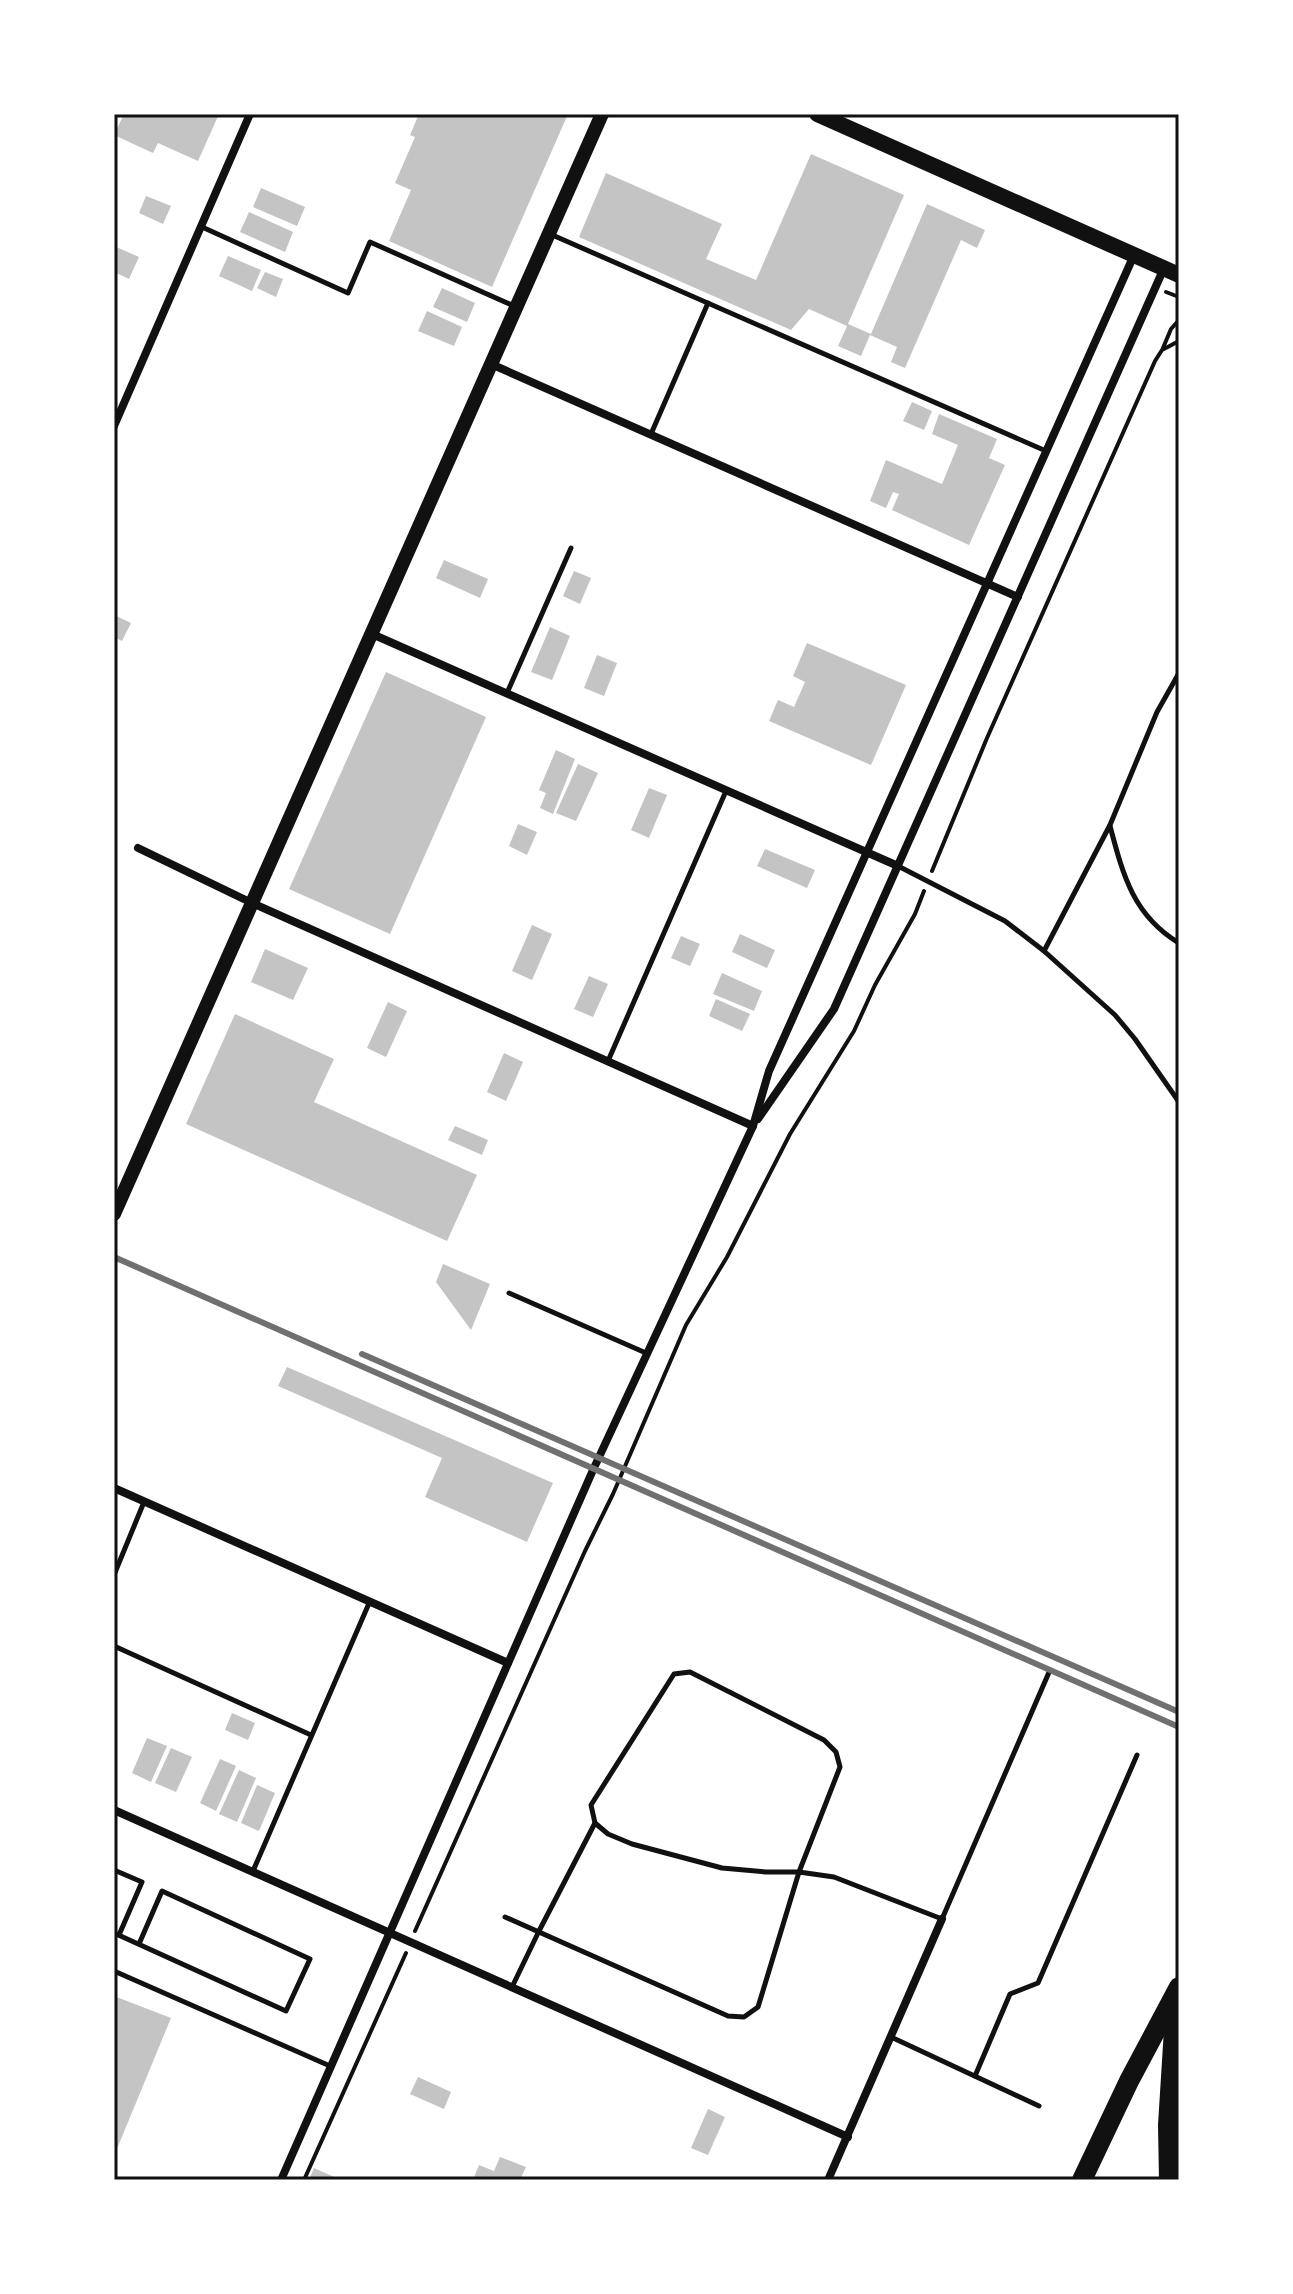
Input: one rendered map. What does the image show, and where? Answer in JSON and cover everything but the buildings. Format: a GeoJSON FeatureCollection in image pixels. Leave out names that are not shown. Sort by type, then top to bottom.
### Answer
{"type":"FeatureCollection","features":[{"type":"Feature","properties":{"kind":"highway"},"geometry":{"type":"LineString","coordinates":[[1082,2180],[1129,2081],[1178,1990]]}},
{"type":"Feature","properties":{"kind":"highway"},"geometry":{"type":"LineString","coordinates":[[1169,2180],[1168,2125],[1178,1990]]}},
{"type":"Feature","properties":{"kind":"main road"},"geometry":{"type":"LineString","coordinates":[[817,114],[1172,271]]}},
{"type":"Feature","properties":{"kind":"street"},"geometry":{"type":"LineString","coordinates":[[114,426],[250,114]]}},
{"type":"Feature","properties":{"kind":"street"},"geometry":{"type":"LineString","coordinates":[[114,1214],[602,114]]}},
{"type":"Feature","properties":{"kind":"street"},"geometry":{"type":"LineString","coordinates":[[281,2180],[646,1353],[753,1126],[769,1071],[1134,255]]}},
{"type":"Feature","properties":{"kind":"street"},"geometry":{"type":"LineString","coordinates":[[753,1126],[834,1009],[1018,597],[1172,271]]}},
{"type":"Feature","properties":{"kind":"street"},"geometry":{"type":"LineString","coordinates":[[491,364],[1018,597]]}},
{"type":"Feature","properties":{"kind":"street"},"geometry":{"type":"LineString","coordinates":[[372,634],[898,866]]}},
{"type":"Feature","properties":{"kind":"street"},"geometry":{"type":"LineString","coordinates":[[138,848],[252,903],[753,1126]]}},
{"type":"Feature","properties":{"kind":"street"},"geometry":{"type":"LineString","coordinates":[[114,1488],[508,1663]]}},
{"type":"Feature","properties":{"kind":"street"},"geometry":{"type":"LineString","coordinates":[[114,1810],[848,2137]]}},
{"type":"Feature","properties":{"kind":"street"},"geometry":{"type":"LineString","coordinates":[[828,2180],[942,1919]]}},
{"type":"Feature","properties":{"kind":"lane"},"geometry":{"type":"LineString","coordinates":[[201,226],[348,293],[370,242],[517,307]]}},
{"type":"Feature","properties":{"kind":"lane"},"geometry":{"type":"LineString","coordinates":[[549,233],[1046,451]]}},
{"type":"Feature","properties":{"kind":"lane"},"geometry":{"type":"LineString","coordinates":[[651,434],[708,303]]}},
{"type":"Feature","properties":{"kind":"lane"},"geometry":{"type":"LineString","coordinates":[[507,694],[571,548]]}},
{"type":"Feature","properties":{"kind":"lane"},"geometry":{"type":"LineString","coordinates":[[1044,951],[1110,825],[1157,712],[1179,673]]}},
{"type":"Feature","properties":{"kind":"lane"},"geometry":{"type":"LineString","coordinates":[[608,1061],[726,791]]}},
{"type":"Feature","properties":{"kind":"lane"},"geometry":{"type":"LineString","coordinates":[[1110,825],[1124,874],[1139,907],[1163,933],[1179,943]]}},
{"type":"Feature","properties":{"kind":"lane"},"geometry":{"type":"LineString","coordinates":[[898,866],[1005,921],[1044,951],[1115,1015],[1179,1102]]}},
{"type":"Feature","properties":{"kind":"lane"},"geometry":{"type":"LineString","coordinates":[[509,1293],[646,1353]]}},
{"type":"Feature","properties":{"kind":"lane"},"geometry":{"type":"LineString","coordinates":[[114,1575],[144,1501]]}},
{"type":"Feature","properties":{"kind":"lane"},"geometry":{"type":"LineString","coordinates":[[252,1872],[370,1601]]}},
{"type":"Feature","properties":{"kind":"lane"},"geometry":{"type":"LineString","coordinates":[[114,1646],[311,1735]]}},
{"type":"Feature","properties":{"kind":"lane"},"geometry":{"type":"LineString","coordinates":[[505,1917],[728,2016],[744,2017],[758,2007],[799,1872],[840,1767],[836,1752],[824,1740],[690,1672],[674,1674],[591,1805],[595,1823],[608,1834],[632,1844],[722,1868],[799,1872],[834,1877],[942,1919],[1050,1670]]}},
{"type":"Feature","properties":{"kind":"lane"},"geometry":{"type":"LineString","coordinates":[[975,2076],[1010,1994],[1038,1983],[1137,1755]]}},
{"type":"Feature","properties":{"kind":"lane"},"geometry":{"type":"LineString","coordinates":[[512,1987],[595,1823]]}},
{"type":"Feature","properties":{"kind":"lane"},"geometry":{"type":"LineString","coordinates":[[114,1870],[142,1882],[116,1934],[286,2011],[310,1959],[162,1891],[139,1944]]}},
{"type":"Feature","properties":{"kind":"lane"},"geometry":{"type":"LineString","coordinates":[[114,1971],[330,2066]]}},
{"type":"Feature","properties":{"kind":"lane"},"geometry":{"type":"LineString","coordinates":[[891,2037],[1039,2106]]}},
{"type":"Feature","properties":{"kind":"path"},"geometry":{"type":"LineString","coordinates":[[304,2180],[686,1325],[727,1257],[790,1134],[854,1031],[875,985],[915,914],[987,738],[1149,375],[1171,329],[1179,320]]}},
{"type":"Feature","properties":{"kind":"path"},"geometry":{"type":"LineString","coordinates":[[1162,350],[1179,341]]}},
{"type":"Feature","properties":{"kind":"railway"},"geometry":{"type":"LineString","coordinates":[[114,1257],[1179,1727]]}},
{"type":"Feature","properties":{"kind":"railway"},"geometry":{"type":"LineString","coordinates":[[362,1354],[1179,1712]]}}]}
